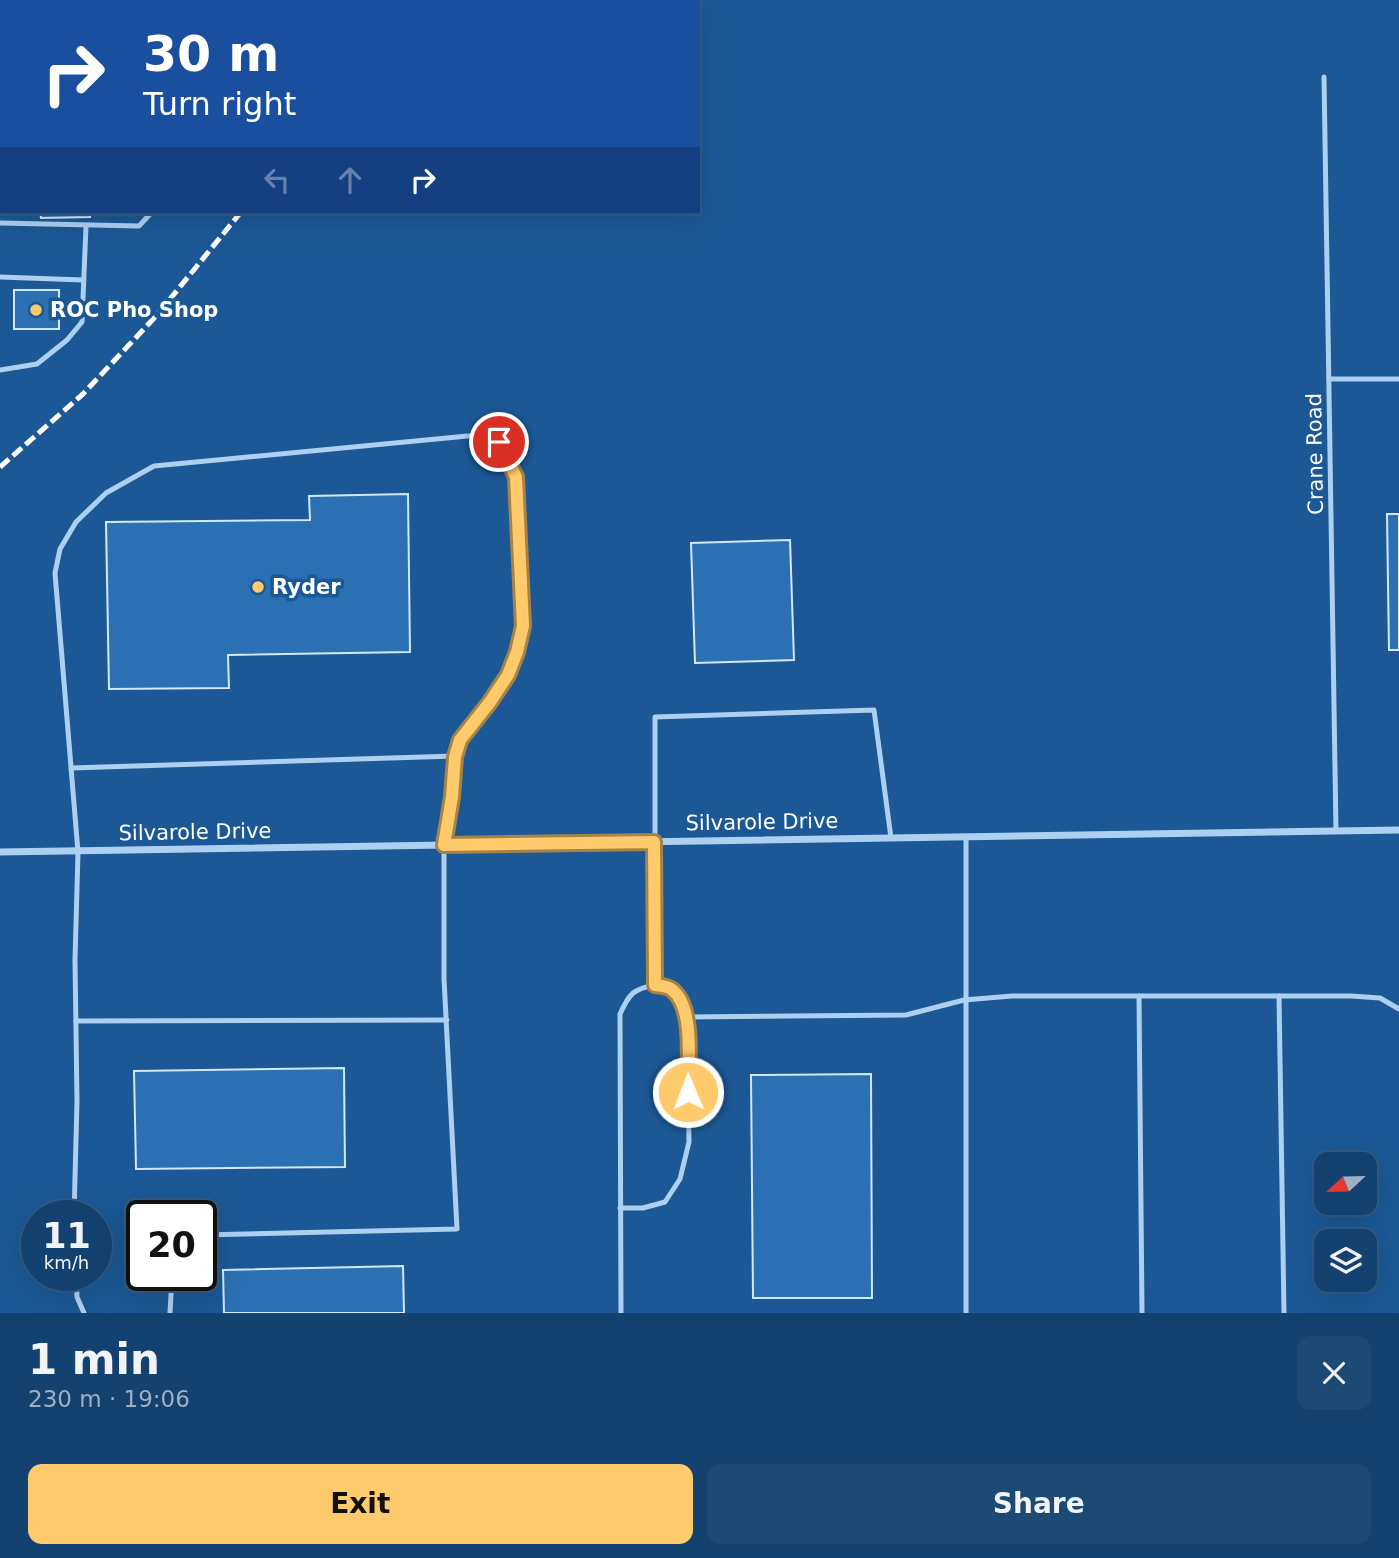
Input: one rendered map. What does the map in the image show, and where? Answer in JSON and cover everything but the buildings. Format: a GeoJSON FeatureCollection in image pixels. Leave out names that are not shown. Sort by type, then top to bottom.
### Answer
{"type":"FeatureCollection","features":[{"type":"Feature","properties":{"kind":"street","name":"Silvarole Drive"},"geometry":{"type":"LineString","coordinates":[[0,852],[1399,831]]}},
{"type":"Feature","properties":{"kind":"lane","name":"Crane Road"},"geometry":{"type":"LineString","coordinates":[[1325,77],[1336,831]]}},
{"type":"Feature","properties":{"kind":"lane"},"geometry":{"type":"LineString","coordinates":[[0,223],[139,226],[150,214]]}},
{"type":"Feature","properties":{"kind":"lane"},"geometry":{"type":"LineString","coordinates":[[0,370],[37,365],[67,340],[82,322],[86,226]]}},
{"type":"Feature","properties":{"kind":"lane"},"geometry":{"type":"LineString","coordinates":[[0,277],[83,279]]}},
{"type":"Feature","properties":{"kind":"lane"},"geometry":{"type":"LineString","coordinates":[[1329,379],[1399,379]]}},
{"type":"Feature","properties":{"kind":"lane"},"geometry":{"type":"LineString","coordinates":[[74,1200],[78,852],[55,573],[60,549],[76,522],[106,493],[154,466],[478,435],[499,442],[516,477],[523,626],[508,675],[460,740],[455,757],[444,845],[447,1020],[457,1229],[217,1236]]}},
{"type":"Feature","properties":{"kind":"lane"},"geometry":{"type":"LineString","coordinates":[[655,985],[655,717],[874,710],[891,838]]}},
{"type":"Feature","properties":{"kind":"lane"},"geometry":{"type":"LineString","coordinates":[[71,768],[455,757]]}},
{"type":"Feature","properties":{"kind":"lane"},"geometry":{"type":"LineString","coordinates":[[966,837],[966,1313]]}},
{"type":"Feature","properties":{"kind":"lane"},"geometry":{"type":"LineString","coordinates":[[620,1208],[643,1208],[665,1202],[680,1179],[689,1142],[687,1017],[681,998],[670,987],[655,985],[640,988],[628,996],[620,1014],[620,1208],[621,1313]]}},
{"type":"Feature","properties":{"kind":"lane"},"geometry":{"type":"LineString","coordinates":[[687,1017],[906,1015],[964,1000],[1012,996],[1380,998],[1399,1009]]}},
{"type":"Feature","properties":{"kind":"lane"},"geometry":{"type":"LineString","coordinates":[[1139,996],[1142,1313]]}},
{"type":"Feature","properties":{"kind":"lane"},"geometry":{"type":"LineString","coordinates":[[1279,996],[1284,1313]]}},
{"type":"Feature","properties":{"kind":"lane"},"geometry":{"type":"LineString","coordinates":[[76,1021],[447,1020]]}},
{"type":"Feature","properties":{"kind":"lane"},"geometry":{"type":"LineString","coordinates":[[77,1291],[84,1313]]}},
{"type":"Feature","properties":{"kind":"lane"},"geometry":{"type":"LineString","coordinates":[[170,1313],[171,1291]]}},
{"type":"Feature","properties":{"kind":"railway"},"geometry":{"type":"LineString","coordinates":[[0,467],[83,394],[157,315],[239,214]]}},
{"type":"Feature","properties":{"kind":"place","name":"ROC Pho Shop"},"geometry":{"type":"Point","coordinates":[36,310]}},
{"type":"Feature","properties":{"kind":"place","name":"Ryder"},"geometry":{"type":"Point","coordinates":[258,587]}},
{"type":"Feature","properties":{"kind":"route"},"geometry":{"type":"LineString","coordinates":[[499,442],[516,477],[523,626],[508,675],[460,740],[455,757],[444,845],[654,842],[655,985],[670,987],[681,998],[687,1017],[688,1092]]}}]}
